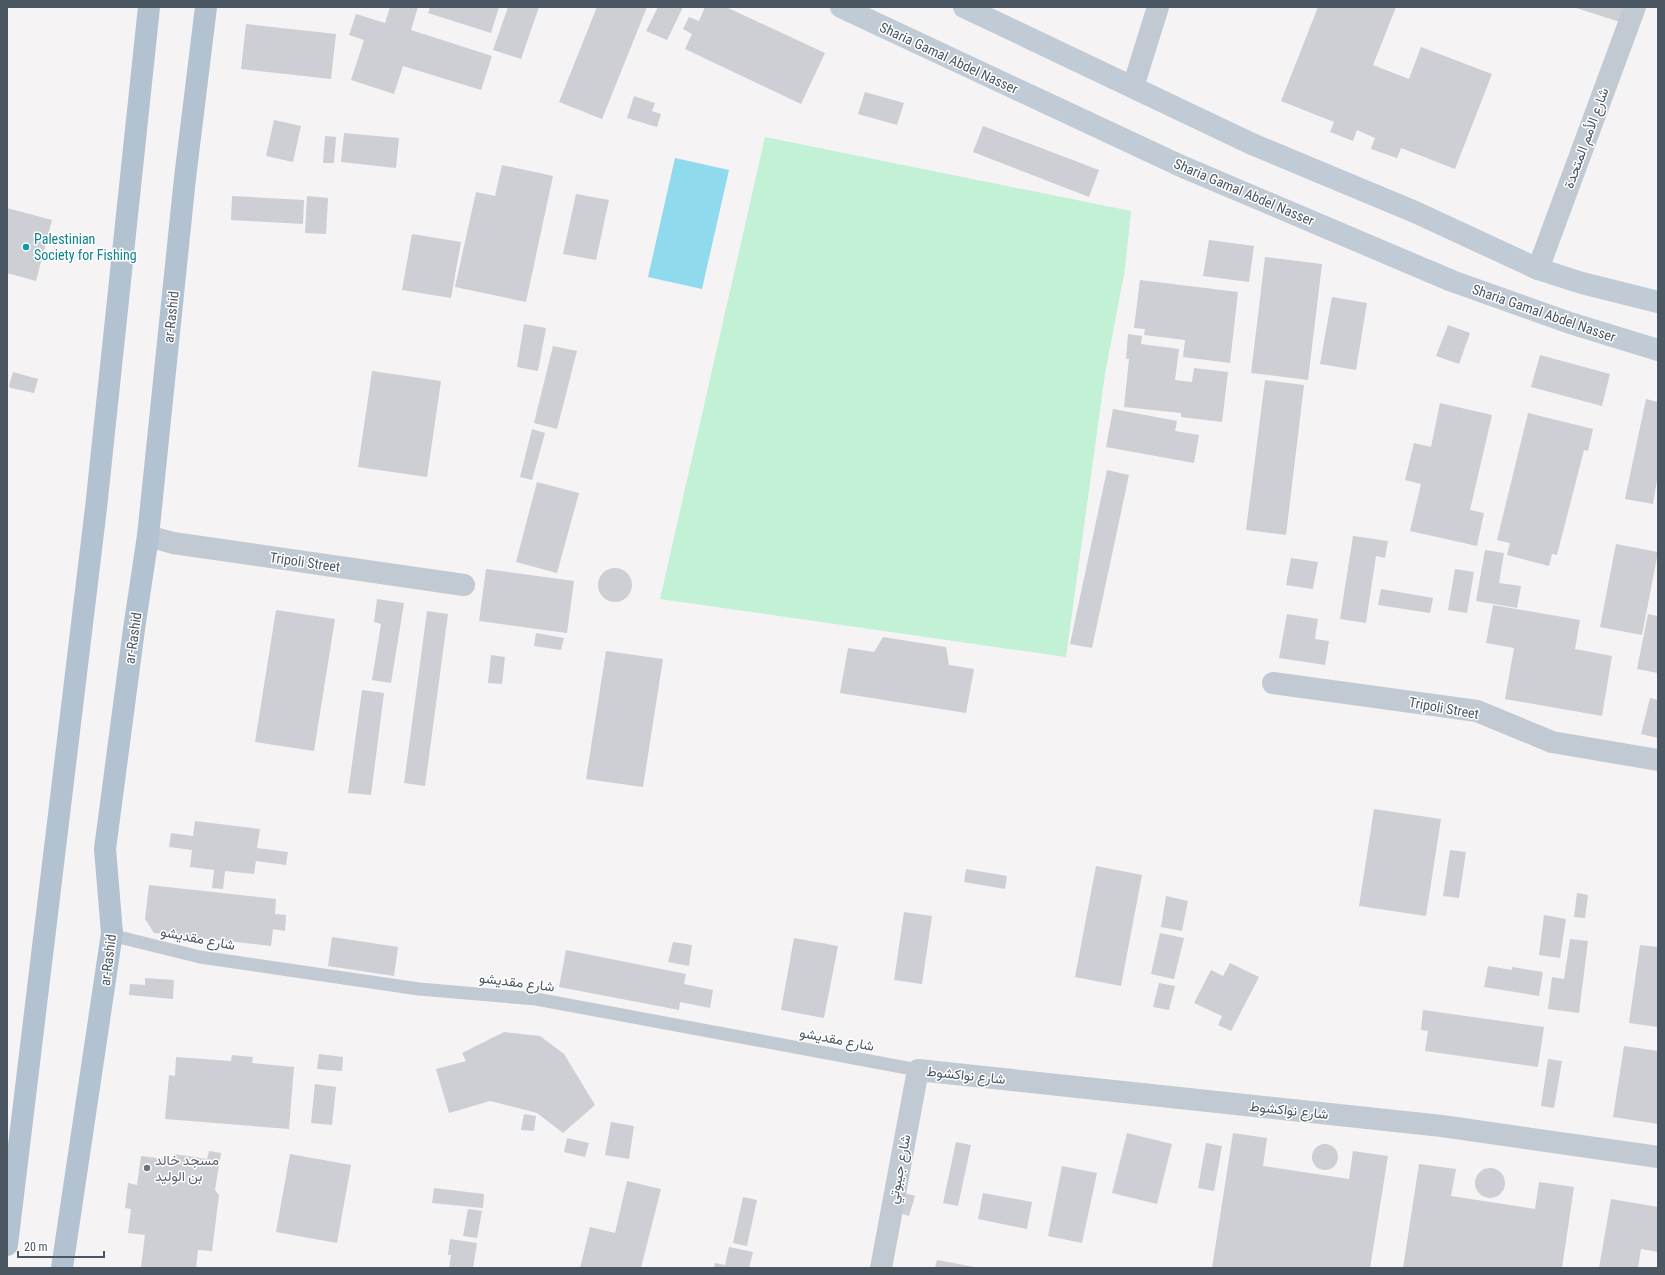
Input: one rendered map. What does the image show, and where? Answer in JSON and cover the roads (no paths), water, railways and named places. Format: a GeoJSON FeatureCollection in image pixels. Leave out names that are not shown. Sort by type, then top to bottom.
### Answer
{"type":"FeatureCollection","features":[{"type":"Feature","properties":{"kind":"main road"},"geometry":{"type":"LineString","coordinates":[[7,1245],[96,508],[148,7]]}},
{"type":"Feature","properties":{"kind":"main road","name":"ar-Rashid"},"geometry":{"type":"LineString","coordinates":[[62,1268],[112,933],[105,849],[134,629],[148,536],[185,178],[206,7]]}},
{"type":"Feature","properties":{"kind":"main road","name":"Sharia Gamal Abdel Nasser"},"geometry":{"type":"LineString","coordinates":[[841,7],[1181,166],[1452,281],[1570,323],[1658,350]]}},
{"type":"Feature","properties":{"kind":"main road"},"geometry":{"type":"LineString","coordinates":[[964,7],[1252,144],[1415,212],[1538,269],[1582,283],[1658,302]]}},
{"type":"Feature","properties":{"kind":"street"},"geometry":{"type":"LineString","coordinates":[[1133,87],[1158,7]]}},
{"type":"Feature","properties":{"kind":"street","name":"شارع الأمم المتحدة"},"geometry":{"type":"LineString","coordinates":[[1538,269],[1634,7]]}},
{"type":"Feature","properties":{"kind":"street","name":"Tripoli Street"},"geometry":{"type":"LineString","coordinates":[[148,536],[173,543],[464,586]]}},
{"type":"Feature","properties":{"kind":"street","name":"Tripoli Street"},"geometry":{"type":"LineString","coordinates":[[1272,683],[1477,711],[1552,742],[1658,760]]}},
{"type":"Feature","properties":{"kind":"street","name":"شارع نواكشوط"},"geometry":{"type":"LineString","coordinates":[[918,1070],[1442,1126],[1658,1157]]}},
{"type":"Feature","properties":{"kind":"street","name":"شارع جيبوتي"},"geometry":{"type":"LineString","coordinates":[[881,1268],[918,1070]]}},
{"type":"Feature","properties":{"kind":"lane","name":"شارع مقديشو"},"geometry":{"type":"LineString","coordinates":[[112,933],[119,937],[200,957],[420,989],[525,997],[918,1070]]}},
{"type":"Feature","properties":{"kind":"water"},"geometry":{"type":"Polygon","coordinates":[[[675,158],[729,170],[702,289],[648,277],[675,158]]]}},
{"type":"Feature","properties":{"kind":"place","name":"Palestinian Society for Fishing"},"geometry":{"type":"Point","coordinates":[26,247]}},
{"type":"Feature","properties":{"kind":"place","name":"مسجد خالد بن الوليد"},"geometry":{"type":"Point","coordinates":[147,1168]}}]}
